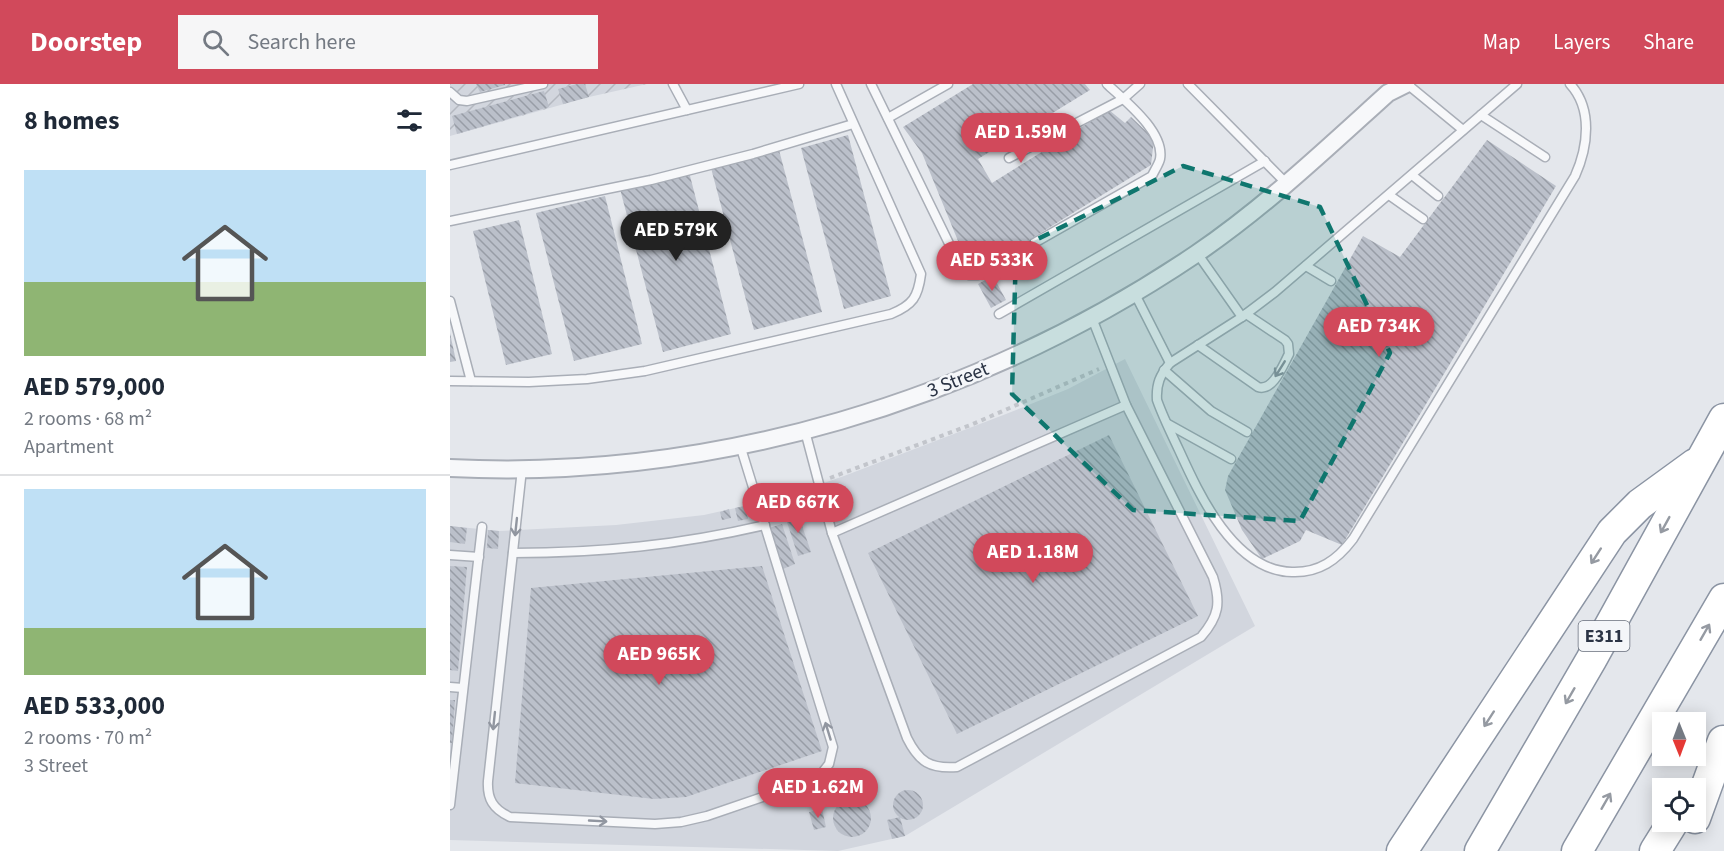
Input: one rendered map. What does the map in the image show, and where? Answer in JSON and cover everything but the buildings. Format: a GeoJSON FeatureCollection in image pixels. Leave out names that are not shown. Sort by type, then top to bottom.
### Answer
{"type":"FeatureCollection","features":[{"type":"Feature","properties":{"kind":"highway","name":"E311"},"geometry":{"type":"LineString","coordinates":[[1480,851],[1591,660],[1724,419]]}},
{"type":"Feature","properties":{"kind":"highway"},"geometry":{"type":"LineString","coordinates":[[1402,851],[1612,532],[1640,504],[1700,461]]}},
{"type":"Feature","properties":{"kind":"highway"},"geometry":{"type":"LineString","coordinates":[[1577,851],[1724,599]]}},
{"type":"Feature","properties":{"kind":"highway"},"geometry":{"type":"LineString","coordinates":[[1700,778],[1724,740]]}},
{"type":"Feature","properties":{"kind":"highway"},"geometry":{"type":"LineString","coordinates":[[1706,788],[1724,740]]}},
{"type":"Feature","properties":{"kind":"highway"},"geometry":{"type":"LineString","coordinates":[[1655,851],[1667,832]]}},
{"type":"Feature","properties":{"kind":"highway"},"geometry":{"type":"LineString","coordinates":[[1678,851],[1688,832]]}},
{"type":"Feature","properties":{"kind":"street","name":"3 Street"},"geometry":{"type":"LineString","coordinates":[[450,468],[522,469],[632,462],[740,445],[805,431],[864,414],[942,387],[1037,346],[1092,318],[1135,294],[1197,254],[1287,184],[1390,88],[1407,84]]}},
{"type":"Feature","properties":{"kind":"lane"},"geometry":{"type":"LineString","coordinates":[[450,92],[459,100],[467,101],[543,84]]}},
{"type":"Feature","properties":{"kind":"lane"},"geometry":{"type":"LineString","coordinates":[[673,84],[687,110]]}},
{"type":"Feature","properties":{"kind":"lane"},"geometry":{"type":"LineString","coordinates":[[450,165],[799,84]]}},
{"type":"Feature","properties":{"kind":"lane"},"geometry":{"type":"LineString","coordinates":[[450,381],[575,380],[645,371],[891,314],[907,308],[918,293],[921,274],[836,84]]}},
{"type":"Feature","properties":{"kind":"lane"},"geometry":{"type":"LineString","coordinates":[[872,84],[962,270],[969,275],[978,275],[1152,176],[1160,159],[1159,140],[1147,124],[1107,84]]}},
{"type":"Feature","properties":{"kind":"lane"},"geometry":{"type":"LineString","coordinates":[[888,118],[948,84]]}},
{"type":"Feature","properties":{"kind":"lane"},"geometry":{"type":"LineString","coordinates":[[1009,158],[1123,99],[1140,84]]}},
{"type":"Feature","properties":{"kind":"lane"},"geometry":{"type":"LineString","coordinates":[[1188,84],[1287,184]]}},
{"type":"Feature","properties":{"kind":"lane"},"geometry":{"type":"LineString","coordinates":[[1407,84],[1463,130]]}},
{"type":"Feature","properties":{"kind":"lane"},"geometry":{"type":"LineString","coordinates":[[1517,84],[1306,266],[1244,315],[1167,366],[1156,386],[1157,400],[1167,424],[1206,505],[1228,535],[1264,566],[1284,572],[1304,572],[1324,566],[1340,555],[1353,539],[1575,176],[1585,151],[1586,124],[1580,99],[1570,84]]}},
{"type":"Feature","properties":{"kind":"lane"},"geometry":{"type":"LineString","coordinates":[[1481,115],[1545,157]]}},
{"type":"Feature","properties":{"kind":"lane"},"geometry":{"type":"LineString","coordinates":[[450,221],[651,180],[753,154],[853,124]]}},
{"type":"Feature","properties":{"kind":"lane"},"geometry":{"type":"LineString","coordinates":[[999,314],[1265,162]]}},
{"type":"Feature","properties":{"kind":"lane"},"geometry":{"type":"LineString","coordinates":[[1412,175],[1438,196]]}},
{"type":"Feature","properties":{"kind":"lane"},"geometry":{"type":"LineString","coordinates":[[1389,195],[1422,219]]}},
{"type":"Feature","properties":{"kind":"lane"},"geometry":{"type":"LineString","coordinates":[[1197,254],[1244,315],[1285,340],[1290,349],[1266,388],[1258,387],[1198,345]]}},
{"type":"Feature","properties":{"kind":"lane"},"geometry":{"type":"LineString","coordinates":[[1306,266],[1331,281]]}},
{"type":"Feature","properties":{"kind":"lane"},"geometry":{"type":"LineString","coordinates":[[1135,294],[1167,366],[1211,411],[1247,432]]}},
{"type":"Feature","properties":{"kind":"lane"},"geometry":{"type":"LineString","coordinates":[[450,301],[471,381]]}},
{"type":"Feature","properties":{"kind":"lane"},"geometry":{"type":"LineString","coordinates":[[805,431],[832,533],[914,752],[926,763],[941,768],[957,767],[1201,637],[1212,624],[1218,609],[1218,593],[1213,577],[1126,405],[1092,318]]}},
{"type":"Feature","properties":{"kind":"lane"},"geometry":{"type":"LineString","coordinates":[[832,533],[1126,405]]}},
{"type":"Feature","properties":{"kind":"lane"},"geometry":{"type":"LineString","coordinates":[[1167,424],[1231,459]]}},
{"type":"Feature","properties":{"kind":"lane"},"geometry":{"type":"LineString","coordinates":[[522,469],[488,781],[487,792],[491,803],[499,812],[510,817],[655,824],[681,822],[706,816],[818,778],[829,764],[833,747],[740,445]]}},
{"type":"Feature","properties":{"kind":"lane"},"geometry":{"type":"LineString","coordinates":[[513,553],[564,553],[635,548],[716,536],[765,525]]}},
{"type":"Feature","properties":{"kind":"lane"},"geometry":{"type":"LineString","coordinates":[[450,805],[482,527]]}},
{"type":"Feature","properties":{"kind":"lane"},"geometry":{"type":"LineString","coordinates":[[450,555],[479,557]]}},
{"type":"Feature","properties":{"kind":"lane"},"geometry":{"type":"LineString","coordinates":[[450,687],[464,688]]}},
{"type":"Feature","properties":{"kind":"path"},"geometry":{"type":"LineString","coordinates":[[818,482],[973,424],[1110,364]]}},
{"type":"Feature","properties":{"kind":"highlighted area"},"geometry":{"type":"Polygon","coordinates":[[[1183,166],[1320,207],[1390,353],[1300,521],[1133,510],[1012,394],[1016,250],[1183,166]]]}},
{"type":"Feature","properties":{"kind":"shaded area"},"geometry":{"type":"Polygon","coordinates":[[[450,84],[647,84],[589,97],[450,136],[450,84]]]}},
{"type":"Feature","properties":{"kind":"shaded area"},"geometry":{"type":"Polygon","coordinates":[[[1125,359],[1255,626],[905,836],[838,851],[450,840],[450,526],[499,531],[616,525],[704,515],[780,498],[1006,414],[1068,389],[1125,359]]]}}]}
